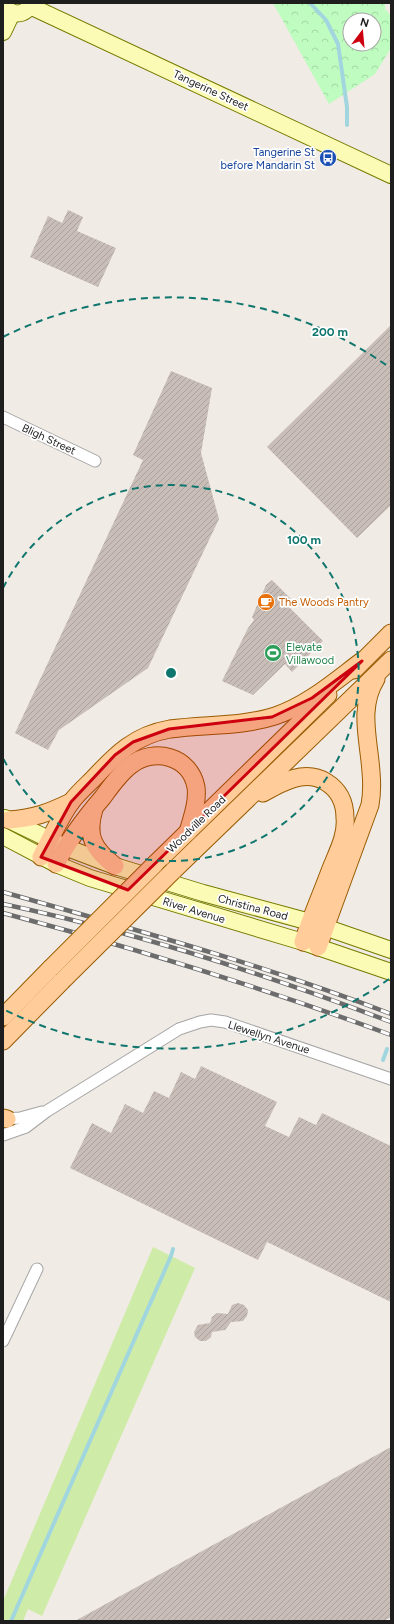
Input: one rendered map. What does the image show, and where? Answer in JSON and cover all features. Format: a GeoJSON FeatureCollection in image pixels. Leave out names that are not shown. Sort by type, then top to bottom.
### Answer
{"type":"FeatureCollection","features":[{"type":"Feature","properties":{"kind":"main road"},"geometry":{"type":"LineString","coordinates":[[3,32],[8,8],[19,14],[24,12],[31,4]]}},
{"type":"Feature","properties":{"kind":"main road","name":"Tangerine Street"},"geometry":{"type":"LineString","coordinates":[[31,4],[391,175]]}},
{"type":"Feature","properties":{"kind":"main road","name":"Woodville Road"},"geometry":{"type":"LineString","coordinates":[[3,1017],[155,864],[391,633]]}},
{"type":"Feature","properties":{"kind":"main road"},"geometry":{"type":"LineString","coordinates":[[6,819],[28,819],[47,814],[71,802],[115,754],[133,742],[150,734],[169,729],[235,723],[276,716],[312,698],[362,661]]}},
{"type":"Feature","properties":{"kind":"main road"},"geometry":{"type":"LineString","coordinates":[[310,945],[370,805],[372,790],[366,713],[370,689],[387,664]]}},
{"type":"Feature","properties":{"kind":"main road","name":"Woodville Road"},"geometry":{"type":"LineString","coordinates":[[3,1041],[173,871],[387,664]]}},
{"type":"Feature","properties":{"kind":"main road"},"geometry":{"type":"LineString","coordinates":[[41,857],[58,844],[82,821],[118,777],[131,764],[143,758],[154,755],[166,756],[185,766],[192,775],[196,786],[196,798],[188,832]]}},
{"type":"Feature","properties":{"kind":"main road"},"geometry":{"type":"LineString","coordinates":[[239,808],[273,787],[299,777],[312,777],[322,780],[334,787],[340,796],[346,819],[341,843],[318,925]]}},
{"type":"Feature","properties":{"kind":"main road"},"geometry":{"type":"LineString","coordinates":[[56,864],[58,844],[71,802]]}},
{"type":"Feature","properties":{"kind":"main road"},"geometry":{"type":"LineString","coordinates":[[94,807],[90,828],[94,843],[99,852],[115,866]]}},
{"type":"Feature","properties":{"kind":"main road"},"geometry":{"type":"LineString","coordinates":[[6,819],[58,844],[115,866]]}},
{"type":"Feature","properties":{"kind":"main road","name":"River Avenue"},"geometry":{"type":"LineString","coordinates":[[3,836],[56,864],[108,884],[310,945],[391,972]]}},
{"type":"Feature","properties":{"kind":"main road","name":"Christina Road"},"geometry":{"type":"LineString","coordinates":[[115,866],[203,893],[318,925],[391,950]]}},
{"type":"Feature","properties":{"kind":"street","name":"Bligh Street"},"geometry":{"type":"LineString","coordinates":[[3,418],[95,461]]}},
{"type":"Feature","properties":{"kind":"street","name":"Llewellyn Avenue"},"geometry":{"type":"LineString","coordinates":[[4,1123],[26,1127],[47,1111],[179,1029],[211,1020],[240,1027],[391,1079]]}},
{"type":"Feature","properties":{"kind":"street","name":"Llewellyn Avenue"},"geometry":{"type":"LineString","coordinates":[[4,1123],[47,1111]]}},
{"type":"Feature","properties":{"kind":"street"},"geometry":{"type":"LineString","coordinates":[[3,1341],[37,1269]]}},
{"type":"Feature","properties":{"kind":"highlighted area"},"geometry":{"type":"Polygon","coordinates":[[[362,661],[128,890],[41,857],[71,802],[115,755],[133,742],[169,729],[272,717],[312,698],[362,661]]]}},
{"type":"Feature","properties":{"kind":"green space"},"geometry":{"type":"Polygon","coordinates":[[[273,3],[385,3],[385,9],[391,16],[391,48],[375,74],[329,104],[273,3]]]}},
{"type":"Feature","properties":{"kind":"green space"},"geometry":{"type":"Polygon","coordinates":[[[153,1247],[195,1268],[42,1616],[28,1609],[23,1621],[3,1621],[3,1601],[153,1247]]]}},
{"type":"Feature","properties":{"kind":"building"},"geometry":{"type":"Polygon","coordinates":[[[68,210],[83,217],[77,231],[116,248],[98,287],[30,257],[48,216],[62,223],[68,210]]]}},
{"type":"Feature","properties":{"kind":"building"},"geometry":{"type":"Polygon","coordinates":[[[391,325],[391,505],[357,538],[267,447],[391,325]]]}},
{"type":"Feature","properties":{"kind":"building"},"geometry":{"type":"Polygon","coordinates":[[[171,371],[212,388],[201,453],[219,519],[148,668],[59,730],[48,750],[15,733],[143,460],[133,455],[171,371]]]}},
{"type":"Feature","properties":{"kind":"building","name":"Elevate Villawood"},"geometry":{"type":"Polygon","coordinates":[[[272,580],[291,599],[286,604],[323,641],[292,672],[285,664],[253,695],[222,681],[248,628],[254,620],[252,617],[266,585],[272,580]]]}},
{"type":"Feature","properties":{"kind":"building"},"geometry":{"type":"Polygon","coordinates":[[[201,1066],[277,1102],[265,1126],[289,1137],[299,1117],[316,1125],[322,1113],[391,1146],[391,1302],[267,1242],[258,1260],[70,1168],[92,1123],[111,1133],[125,1104],[143,1113],[154,1091],[169,1098],[181,1072],[195,1079],[201,1066]]]}},
{"type":"Feature","properties":{"kind":"building"},"geometry":{"type":"Polygon","coordinates":[[[238,1303],[244,1305],[248,1310],[247,1316],[243,1321],[231,1322],[225,1330],[212,1332],[211,1337],[206,1341],[200,1341],[195,1337],[194,1332],[198,1325],[210,1323],[212,1317],[217,1313],[228,1314],[232,1305],[238,1303]]]}},
{"type":"Feature","properties":{"kind":"building"},"geometry":{"type":"Polygon","coordinates":[[[391,1447],[391,1617],[384,1621],[75,1621],[391,1447]]]}},
{"type":"Feature","properties":{"kind":"waterway"},"geometry":{"type":"LineString","coordinates":[[310,3],[326,20],[338,44],[347,107],[347,125]]}},
{"type":"Feature","properties":{"kind":"waterway"},"geometry":{"type":"LineString","coordinates":[[383,1060],[387,1049]]}},
{"type":"Feature","properties":{"kind":"waterway"},"geometry":{"type":"LineString","coordinates":[[11,1621],[173,1249]]}},
{"type":"Feature","properties":{"kind":"railway"},"geometry":{"type":"LineString","coordinates":[[3,892],[149,934],[295,979],[391,1014]]}},
{"type":"Feature","properties":{"kind":"railway"},"geometry":{"type":"LineString","coordinates":[[3,904],[52,915],[151,941],[296,987],[391,1022]]}},
{"type":"Feature","properties":{"kind":"railway"},"geometry":{"type":"LineString","coordinates":[[3,913],[101,940],[247,985],[391,1035]]}},
{"type":"Feature","properties":{"kind":"place","name":"Tangerine St before Mandarin St"},"geometry":{"type":"Point","coordinates":[328,158]}},
{"type":"Feature","properties":{"kind":"place","name":"The Woods Pantry"},"geometry":{"type":"Point","coordinates":[266,602]}},
{"type":"Feature","properties":{"kind":"place","name":"Elevate Villawood"},"geometry":{"type":"Point","coordinates":[273,653]}}]}
